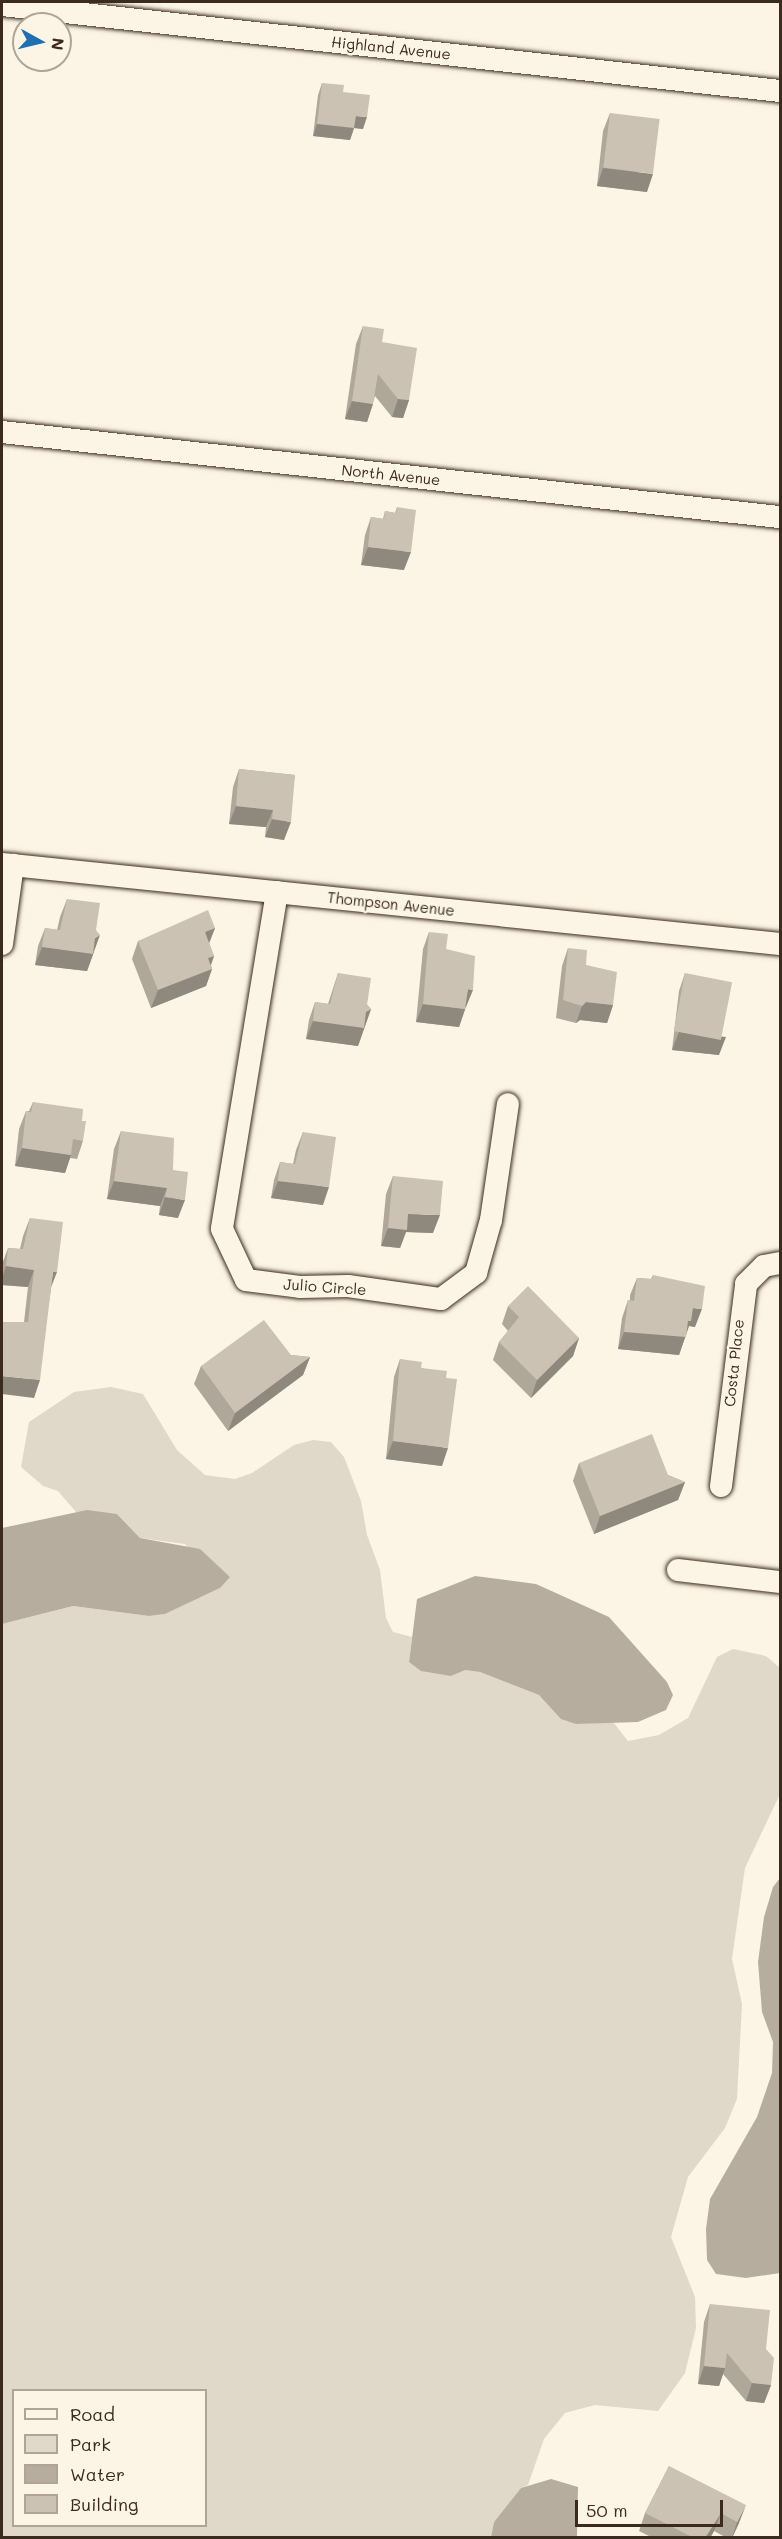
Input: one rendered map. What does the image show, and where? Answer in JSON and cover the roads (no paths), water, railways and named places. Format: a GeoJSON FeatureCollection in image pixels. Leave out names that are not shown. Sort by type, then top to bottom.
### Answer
{"type":"FeatureCollection","features":[{"type":"Feature","properties":{"kind":"street","name":"Highland Avenue"},"geometry":{"type":"LineString","coordinates":[[2,5],[780,91]]}},
{"type":"Feature","properties":{"kind":"street","name":"North Avenue"},"geometry":{"type":"LineString","coordinates":[[2,432],[780,518]]}},
{"type":"Feature","properties":{"kind":"street","name":"Thompson Avenue"},"geometry":{"type":"LineString","coordinates":[[7,864],[780,944]]}},
{"type":"Feature","properties":{"kind":"street"},"geometry":{"type":"LineString","coordinates":[[2,944],[7,864]]}},
{"type":"Feature","properties":{"kind":"street","name":"Julio Circle"},"geometry":{"type":"LineString","coordinates":[[277,892],[222,1229],[246,1280],[300,1287],[348,1286],[441,1299],[476,1273],[491,1220],[508,1104]]}},
{"type":"Feature","properties":{"kind":"street","name":"Costa Place"},"geometry":{"type":"LineString","coordinates":[[721,1486],[746,1284],[764,1266],[780,1263]]}},
{"type":"Feature","properties":{"kind":"street"},"geometry":{"type":"LineString","coordinates":[[678,1570],[780,1582]]}},
{"type":"Feature","properties":{"kind":"water"},"geometry":{"type":"Polygon","coordinates":[[[87,1510],[117,1514],[140,1538],[200,1549],[230,1577],[220,1588],[165,1614],[149,1616],[73,1606],[2,1624],[2,1528],[87,1510]]]}},
{"type":"Feature","properties":{"kind":"water"},"geometry":{"type":"Polygon","coordinates":[[[475,1576],[536,1584],[609,1617],[667,1682],[673,1695],[666,1710],[638,1722],[576,1724],[561,1719],[539,1695],[480,1672],[465,1670],[451,1676],[421,1671],[409,1662],[417,1599],[475,1576]]]}},
{"type":"Feature","properties":{"kind":"water"},"geometry":{"type":"Polygon","coordinates":[[[780,1878],[780,2273],[746,2278],[716,2274],[707,2260],[706,2229],[710,2199],[757,2117],[772,2073],[773,2042],[762,2012],[758,1962],[764,1917],[773,1887],[780,1878]]]}},
{"type":"Feature","properties":{"kind":"water"},"geometry":{"type":"Polygon","coordinates":[[[551,2479],[578,2487],[577,2537],[491,2537],[494,2522],[521,2488],[551,2479]]]}}]}
